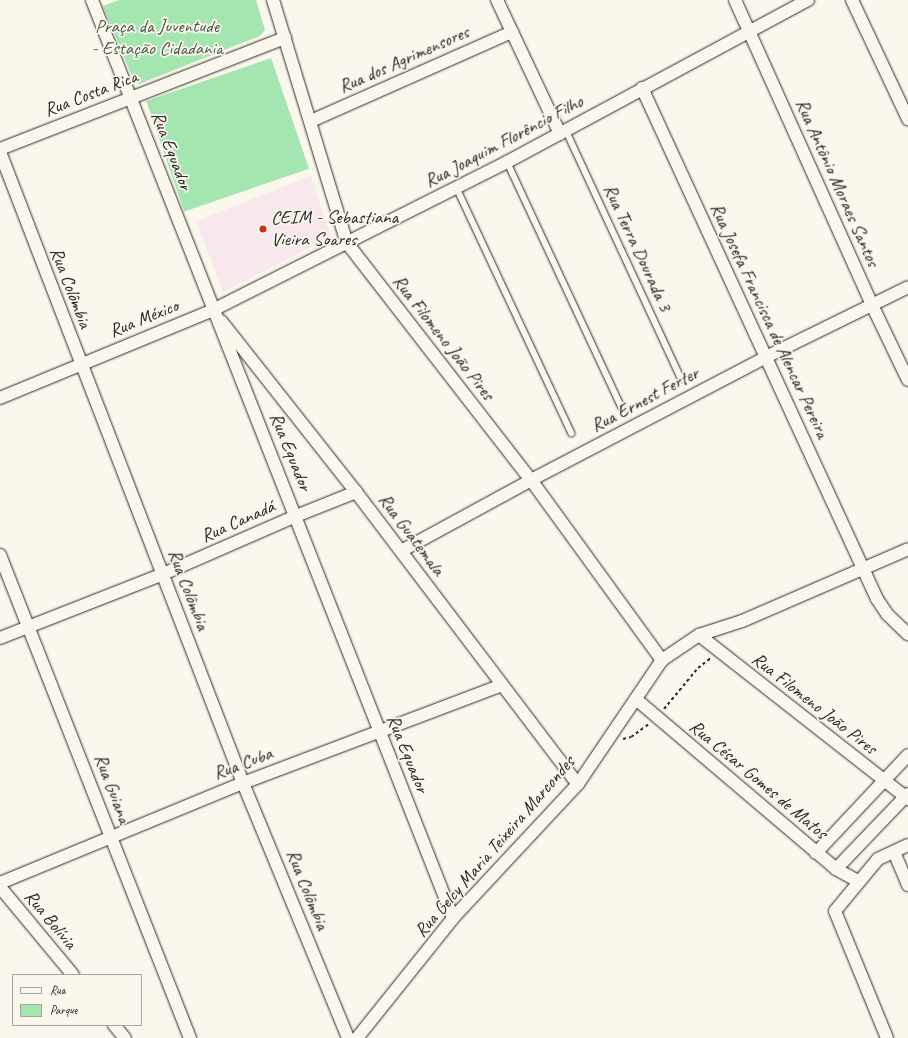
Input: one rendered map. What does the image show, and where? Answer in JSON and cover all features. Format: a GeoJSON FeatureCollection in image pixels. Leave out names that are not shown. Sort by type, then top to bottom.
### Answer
{"type":"FeatureCollection","features":[{"type":"Feature","properties":{"kind":"street","name":"Rua Equador"},"geometry":{"type":"LineString","coordinates":[[92,0],[213,310],[296,516],[378,732],[454,918]]}},
{"type":"Feature","properties":{"kind":"street","name":"Rua Filomeno João Pires"},"geometry":{"type":"LineString","coordinates":[[273,0],[347,243],[531,480],[662,660]]}},
{"type":"Feature","properties":{"kind":"street"},"geometry":{"type":"LineString","coordinates":[[497,0],[563,132]]}},
{"type":"Feature","properties":{"kind":"street","name":"Rua Antônio Moraes Santos"},"geometry":{"type":"LineString","coordinates":[[735,0],[872,305],[908,380]]}},
{"type":"Feature","properties":{"kind":"street","name":"Rua Joaquim Florêncio Filho"},"geometry":{"type":"LineString","coordinates":[[213,310],[507,162],[808,0]]}},
{"type":"Feature","properties":{"kind":"street"},"geometry":{"type":"LineString","coordinates":[[852,0],[908,119]]}},
{"type":"Feature","properties":{"kind":"street","name":"Rua dos Agrimensores"},"geometry":{"type":"LineString","coordinates":[[311,121],[512,32]]}},
{"type":"Feature","properties":{"kind":"street","name":"Rua Costa Rica"},"geometry":{"type":"LineString","coordinates":[[0,150],[285,38]]}},
{"type":"Feature","properties":{"kind":"street","name":"Rua Josefa Francisca de Alencar Pereira"},"geometry":{"type":"LineString","coordinates":[[642,88],[877,599],[908,634]]}},
{"type":"Feature","properties":{"kind":"street","name":"Rua Colômbia"},"geometry":{"type":"LineString","coordinates":[[0,150],[80,365],[163,574],[243,783],[348,1038]]}},
{"type":"Feature","properties":{"kind":"street","name":"Rua Ernest Ferter"},"geometry":{"type":"LineString","coordinates":[[401,551],[531,480],[766,357],[908,287]]}},
{"type":"Feature","properties":{"kind":"street","name":"Rua México"},"geometry":{"type":"LineString","coordinates":[[0,398],[213,310]]}},
{"type":"Feature","properties":{"kind":"street","name":"Rua Guatemala"},"geometry":{"type":"LineString","coordinates":[[213,310],[356,492],[578,784]]}},
{"type":"Feature","properties":{"kind":"street","name":"Rua Canadá"},"geometry":{"type":"LineString","coordinates":[[0,638],[163,574],[296,516],[356,492]]}},
{"type":"Feature","properties":{"kind":"street","name":"Rua Gelcy Maria Teixeira Marcondes"},"geometry":{"type":"LineString","coordinates":[[357,1038],[454,918],[578,784],[605,743],[637,700],[662,660],[699,635],[742,621],[908,549]]}},
{"type":"Feature","properties":{"kind":"street","name":"Rua Guiana"},"geometry":{"type":"LineString","coordinates":[[0,555],[30,627],[190,1038]]}},
{"type":"Feature","properties":{"kind":"street","name":"Rua Filomeno João Pires"},"geometry":{"type":"LineString","coordinates":[[699,635],[884,782],[907,797]]}},
{"type":"Feature","properties":{"kind":"street","name":"Rua Cuba"},"geometry":{"type":"LineString","coordinates":[[0,883],[111,836],[243,783],[502,685]]}},
{"type":"Feature","properties":{"kind":"street","name":"Rua César Gomes de Matos"},"geometry":{"type":"LineString","coordinates":[[637,700],[816,853],[836,869],[860,882]]}},
{"type":"Feature","properties":{"kind":"street"},"geometry":{"type":"LineString","coordinates":[[816,853],[908,755]]}},
{"type":"Feature","properties":{"kind":"street"},"geometry":{"type":"LineString","coordinates":[[836,869],[907,797]]}},
{"type":"Feature","properties":{"kind":"street"},"geometry":{"type":"LineString","coordinates":[[887,1038],[835,912],[878,859],[908,845]]}},
{"type":"Feature","properties":{"kind":"street"},"geometry":{"type":"LineString","coordinates":[[894,852],[908,885]]}},
{"type":"Feature","properties":{"kind":"street","name":"Rua Bolívia"},"geometry":{"type":"LineString","coordinates":[[0,887],[72,974]]}},
{"type":"Feature","properties":{"kind":"street"},"geometry":{"type":"LineString","coordinates":[[115,1026],[125,1038]]}},
{"type":"Feature","properties":{"kind":"lane","name":"Rua Terra Dourada 3"},"geometry":{"type":"LineString","coordinates":[[563,132],[681,379]]}},
{"type":"Feature","properties":{"kind":"lane"},"geometry":{"type":"LineString","coordinates":[[507,162],[621,407]]}},
{"type":"Feature","properties":{"kind":"lane"},"geometry":{"type":"LineString","coordinates":[[456,187],[571,434]]}},
{"type":"Feature","properties":{"kind":"path"},"geometry":{"type":"LineString","coordinates":[[605,743],[631,737],[657,718],[698,668],[720,651]]}},
{"type":"Feature","properties":{"kind":"shaded area","name":"CEIM - Sebastiana Vieira Soares"},"geometry":{"type":"Polygon","coordinates":[[[311,176],[331,237],[223,292],[196,221],[311,176]]]}},
{"type":"Feature","properties":{"kind":"green space","name":"Praça da Juventude - Estação Cidadania"},"geometry":{"type":"Polygon","coordinates":[[[119,0],[256,0],[265,30],[260,36],[139,84],[134,81],[103,6],[119,0]]]}},
{"type":"Feature","properties":{"kind":"green space"},"geometry":{"type":"Polygon","coordinates":[[[271,58],[309,169],[184,212],[146,101],[271,58]]]}},
{"type":"Feature","properties":{"kind":"place","name":"CEIM - Sebastiana Vieira Soares"},"geometry":{"type":"Point","coordinates":[263,229]}}]}
